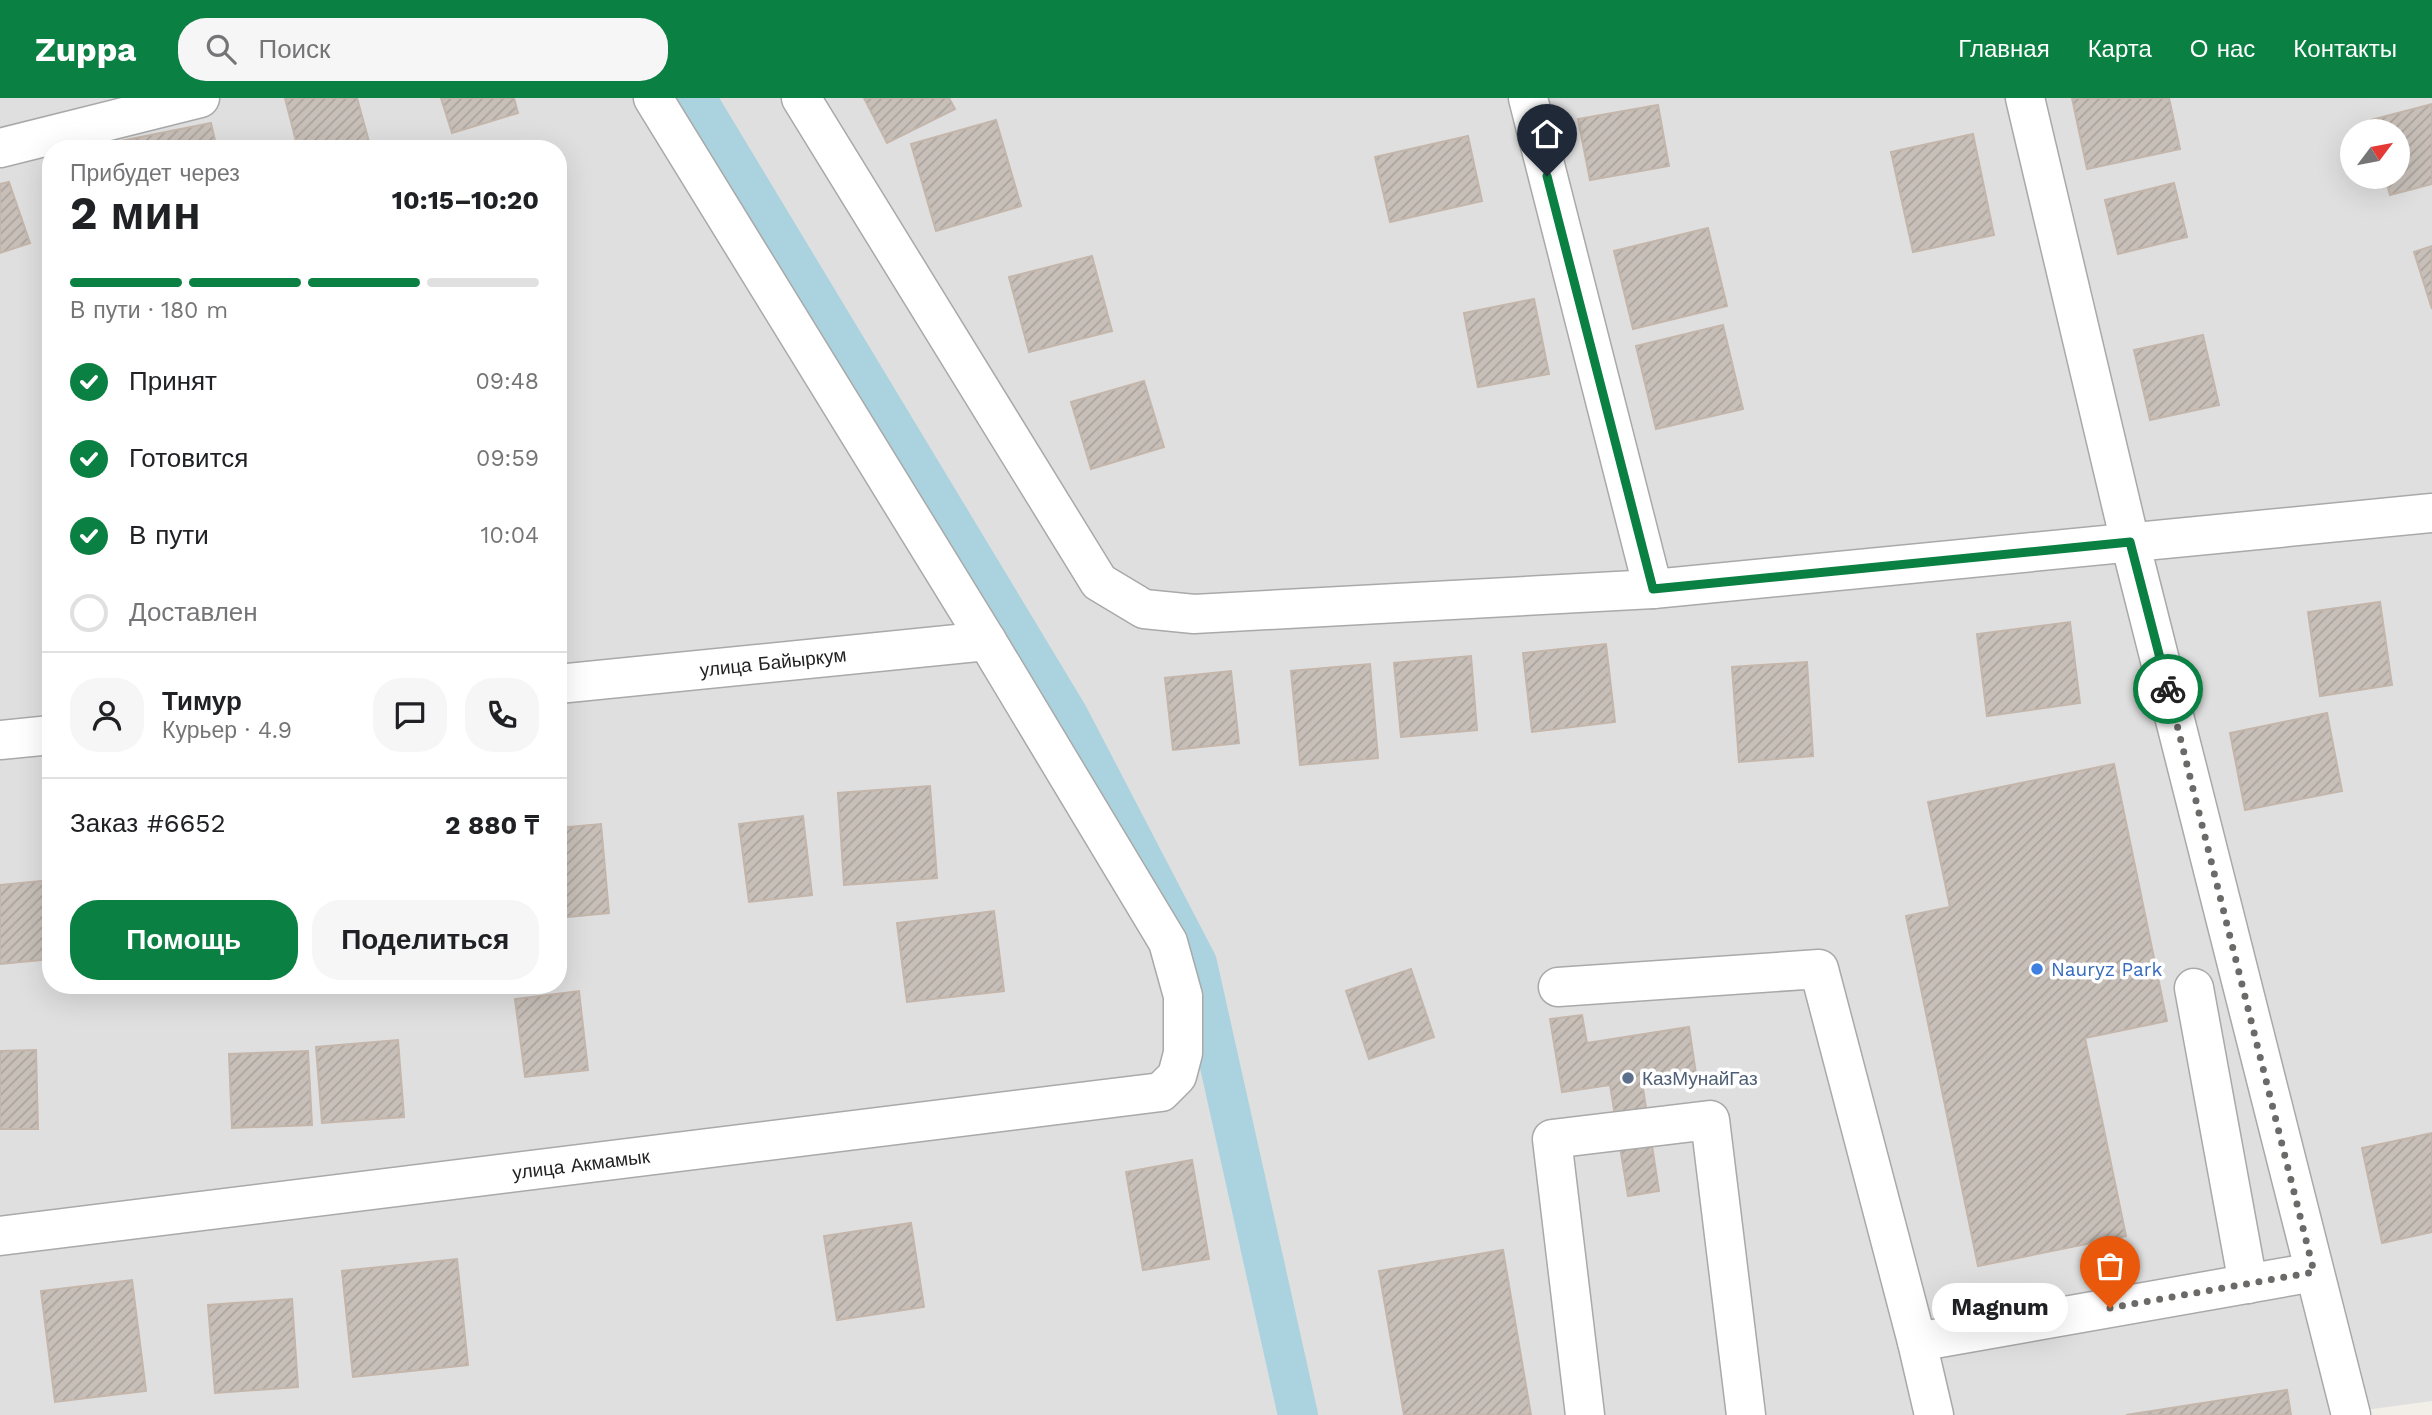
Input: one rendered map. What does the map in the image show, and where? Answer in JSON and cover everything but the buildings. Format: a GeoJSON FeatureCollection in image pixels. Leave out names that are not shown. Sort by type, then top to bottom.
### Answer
{"type":"FeatureCollection","features":[{"type":"Feature","properties":{"kind":"street"},"geometry":{"type":"LineString","coordinates":[[0,148],[200,98]]}},
{"type":"Feature","properties":{"kind":"street"},"geometry":{"type":"LineString","coordinates":[[653,98],[987,641]]}},
{"type":"Feature","properties":{"kind":"street"},"geometry":{"type":"LineString","coordinates":[[801,98],[1099,582],[1144,609],[1194,614],[1653,589],[2432,513]]}},
{"type":"Feature","properties":{"kind":"street"},"geometry":{"type":"LineString","coordinates":[[1528,98],[1653,589]]}},
{"type":"Feature","properties":{"kind":"street"},"geometry":{"type":"LineString","coordinates":[[2025,98],[2130,542],[2351,1415]]}},
{"type":"Feature","properties":{"kind":"street","name":"улица Байыркум"},"geometry":{"type":"LineString","coordinates":[[567,683],[987,641]]}},
{"type":"Feature","properties":{"kind":"street","name":"улица Акмамык"},"geometry":{"type":"LineString","coordinates":[[0,1236],[1161,1093],[1177,1076],[1183,1053],[1183,996],[1168,942],[987,641]]}},
{"type":"Feature","properties":{"kind":"street"},"geometry":{"type":"LineString","coordinates":[[0,740],[42,736]]}},
{"type":"Feature","properties":{"kind":"street"},"geometry":{"type":"LineString","coordinates":[[1558,987],[1819,969],[1934,1415]]}},
{"type":"Feature","properties":{"kind":"street"},"geometry":{"type":"LineString","coordinates":[[2194,988],[2248,1284]]}},
{"type":"Feature","properties":{"kind":"street"},"geometry":{"type":"LineString","coordinates":[[1585,1415],[1552,1139],[1710,1120],[1746,1415]]}},
{"type":"Feature","properties":{"kind":"street"},"geometry":{"type":"LineString","coordinates":[[1917,1342],[2314,1272]]}},
{"type":"Feature","properties":{"kind":"shaded area"},"geometry":{"type":"Polygon","coordinates":[[[0,98],[2432,98],[2432,1401],[2328,1415],[0,1415],[0,98]]]}},
{"type":"Feature","properties":{"kind":"waterway"},"geometry":{"type":"LineString","coordinates":[[696,98],[1068,715],[1197,963],[1298,1415]]}},
{"type":"Feature","properties":{"kind":"way so far"},"geometry":{"type":"LineString","coordinates":[[2110,1308],[2314,1272],[2168,689]]}},
{"type":"Feature","properties":{"kind":"place","name":"Nauryz Park"},"geometry":{"type":"Point","coordinates":[2037,969]}},
{"type":"Feature","properties":{"kind":"place","name":"КазМунайГаз"},"geometry":{"type":"Point","coordinates":[1628,1078]}},
{"type":"Feature","properties":{"kind":"place","name":"Magnum"},"geometry":{"type":"Point","coordinates":[2110,1308]}},
{"type":"Feature","properties":{"kind":"route"},"geometry":{"type":"LineString","coordinates":[[1547,176],[1653,589],[2130,542],[2168,689]]}}]}
